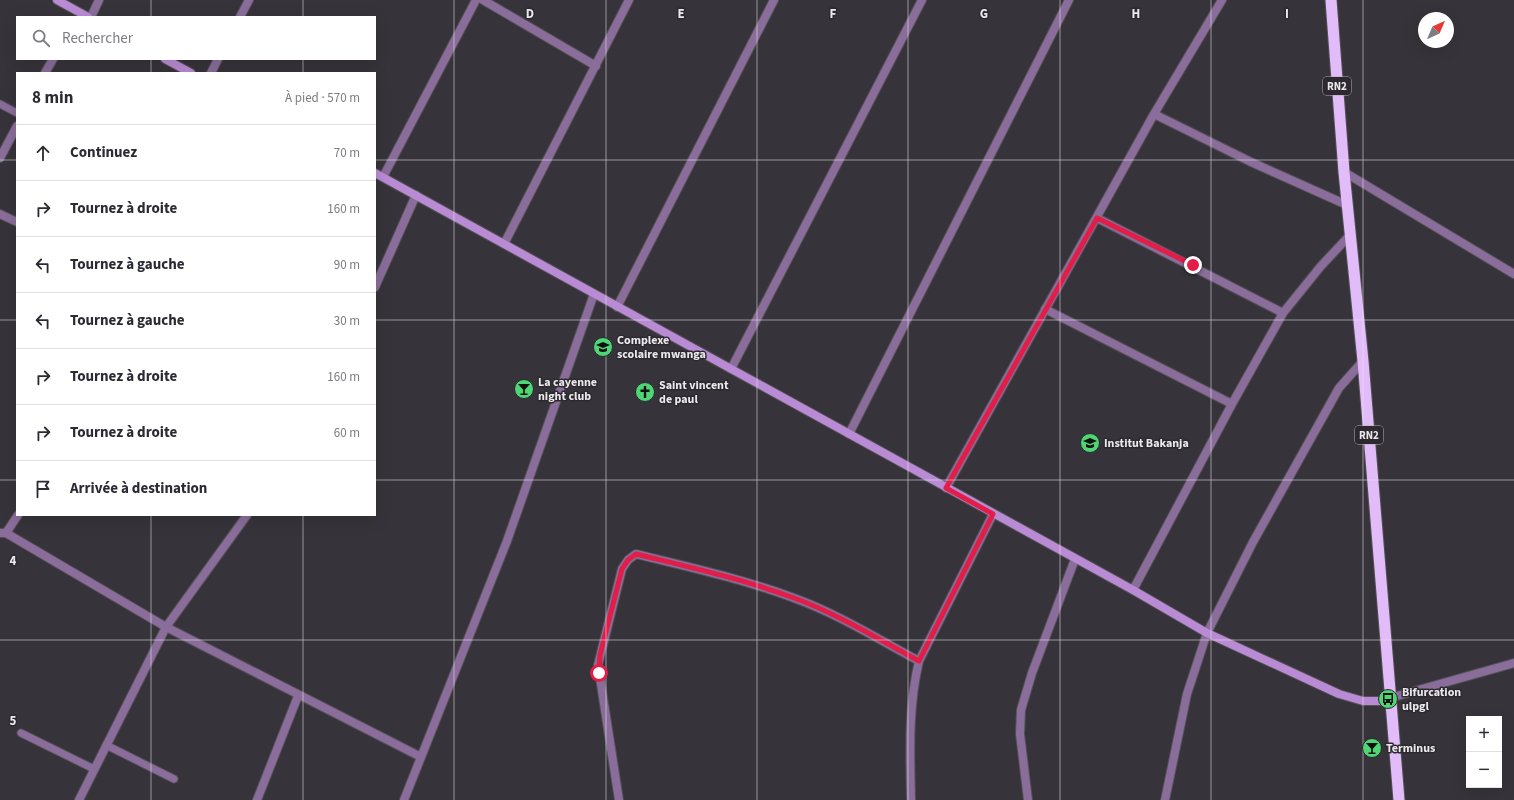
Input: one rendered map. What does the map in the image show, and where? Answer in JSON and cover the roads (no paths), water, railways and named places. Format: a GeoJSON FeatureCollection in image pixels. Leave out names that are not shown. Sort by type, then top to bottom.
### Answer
{"type":"FeatureCollection","features":[{"type":"Feature","properties":{"kind":"highway","name":"RN2"},"geometry":{"type":"LineString","coordinates":[[1331,0],[1344,172],[1363,362],[1398,800]]}},
{"type":"Feature","properties":{"kind":"main road"},"geometry":{"type":"LineString","coordinates":[[57,0],[77,14]]}},
{"type":"Feature","properties":{"kind":"main road"},"geometry":{"type":"LineString","coordinates":[[167,60],[189,72]]}},
{"type":"Feature","properties":{"kind":"main road"},"geometry":{"type":"LineString","coordinates":[[376,174],[1133,590],[1207,633],[1339,694],[1364,700],[1383,700],[1390,698]]}},
{"type":"Feature","properties":{"kind":"street"},"geometry":{"type":"LineString","coordinates":[[91,16],[99,0]]}},
{"type":"Feature","properties":{"kind":"street"},"geometry":{"type":"LineString","coordinates":[[241,16],[249,0]]}},
{"type":"Feature","properties":{"kind":"street"},"geometry":{"type":"LineString","coordinates":[[383,177],[476,0]]}},
{"type":"Feature","properties":{"kind":"street"},"geometry":{"type":"LineString","coordinates":[[483,0],[596,66]]}},
{"type":"Feature","properties":{"kind":"street"},"geometry":{"type":"LineString","coordinates":[[504,244],[629,0]]}},
{"type":"Feature","properties":{"kind":"street"},"geometry":{"type":"LineString","coordinates":[[617,307],[774,0]]}},
{"type":"Feature","properties":{"kind":"street"},"geometry":{"type":"LineString","coordinates":[[731,369],[922,0]]}},
{"type":"Feature","properties":{"kind":"street"},"geometry":{"type":"LineString","coordinates":[[849,434],[1069,0]]}},
{"type":"Feature","properties":{"kind":"street"},"geometry":{"type":"LineString","coordinates":[[946,488],[1154,114],[1222,0]]}},
{"type":"Feature","properties":{"kind":"street"},"geometry":{"type":"LineString","coordinates":[[46,72],[52,60]]}},
{"type":"Feature","properties":{"kind":"street"},"geometry":{"type":"LineString","coordinates":[[212,72],[218,60]]}},
{"type":"Feature","properties":{"kind":"street"},"geometry":{"type":"LineString","coordinates":[[1154,114],[1251,162],[1347,205]]}},
{"type":"Feature","properties":{"kind":"street"},"geometry":{"type":"LineString","coordinates":[[0,158],[16,128]]}},
{"type":"Feature","properties":{"kind":"street"},"geometry":{"type":"LineString","coordinates":[[1344,172],[1514,274]]}},
{"type":"Feature","properties":{"kind":"street"},"geometry":{"type":"LineString","coordinates":[[376,285],[416,195]]}},
{"type":"Feature","properties":{"kind":"street"},"geometry":{"type":"LineString","coordinates":[[0,214],[16,222]]}},
{"type":"Feature","properties":{"kind":"street"},"geometry":{"type":"LineString","coordinates":[[1097,218],[1283,313]]}},
{"type":"Feature","properties":{"kind":"street"},"geometry":{"type":"LineString","coordinates":[[1133,590],[1232,404],[1283,313],[1321,266],[1351,234]]}},
{"type":"Feature","properties":{"kind":"street"},"geometry":{"type":"LineString","coordinates":[[404,800],[507,541],[594,294]]}},
{"type":"Feature","properties":{"kind":"street"},"geometry":{"type":"LineString","coordinates":[[1045,308],[1232,404]]}},
{"type":"Feature","properties":{"kind":"street"},"geometry":{"type":"LineString","coordinates":[[1165,800],[1187,694],[1207,633],[1253,542],[1339,388],[1363,362]]}},
{"type":"Feature","properties":{"kind":"street"},"geometry":{"type":"LineString","coordinates":[[911,800],[910,720],[913,687],[919,661],[993,514]]}},
{"type":"Feature","properties":{"kind":"street"},"geometry":{"type":"LineString","coordinates":[[17,516],[3,533],[166,627],[421,758]]}},
{"type":"Feature","properties":{"kind":"street"},"geometry":{"type":"LineString","coordinates":[[79,800],[166,627],[246,516]]}},
{"type":"Feature","properties":{"kind":"street"},"geometry":{"type":"LineString","coordinates":[[619,800],[598,665],[622,569],[628,560],[636,554],[729,577],[795,598],[829,612],[919,661]]}},
{"type":"Feature","properties":{"kind":"street"},"geometry":{"type":"LineString","coordinates":[[1028,800],[1020,734],[1021,710],[1032,673],[1075,559]]}},
{"type":"Feature","properties":{"kind":"street"},"geometry":{"type":"LineString","coordinates":[[1390,698],[1514,663]]}},
{"type":"Feature","properties":{"kind":"street"},"geometry":{"type":"LineString","coordinates":[[257,800],[298,696]]}},
{"type":"Feature","properties":{"kind":"lane"},"geometry":{"type":"LineString","coordinates":[[0,104],[16,112]]}},
{"type":"Feature","properties":{"kind":"lane"},"geometry":{"type":"LineString","coordinates":[[21,733],[94,769]]}},
{"type":"Feature","properties":{"kind":"lane"},"geometry":{"type":"LineString","coordinates":[[106,745],[174,779]]}},
{"type":"Feature","properties":{"kind":"place","name":"Complexe scolaire mwanga"},"geometry":{"type":"Point","coordinates":[603,347]}},
{"type":"Feature","properties":{"kind":"place","name":"La cayenne night club"},"geometry":{"type":"Point","coordinates":[524,389]}},
{"type":"Feature","properties":{"kind":"place","name":"Saint vincent de paul"},"geometry":{"type":"Point","coordinates":[645,392]}},
{"type":"Feature","properties":{"kind":"place","name":"Institut Bakanja"},"geometry":{"type":"Point","coordinates":[1090,443]}},
{"type":"Feature","properties":{"kind":"place","name":"Bifurcation ulpgl"},"geometry":{"type":"Point","coordinates":[1388,699]}},
{"type":"Feature","properties":{"kind":"place","name":"Terminus"},"geometry":{"type":"Point","coordinates":[1372,748]}}]}
